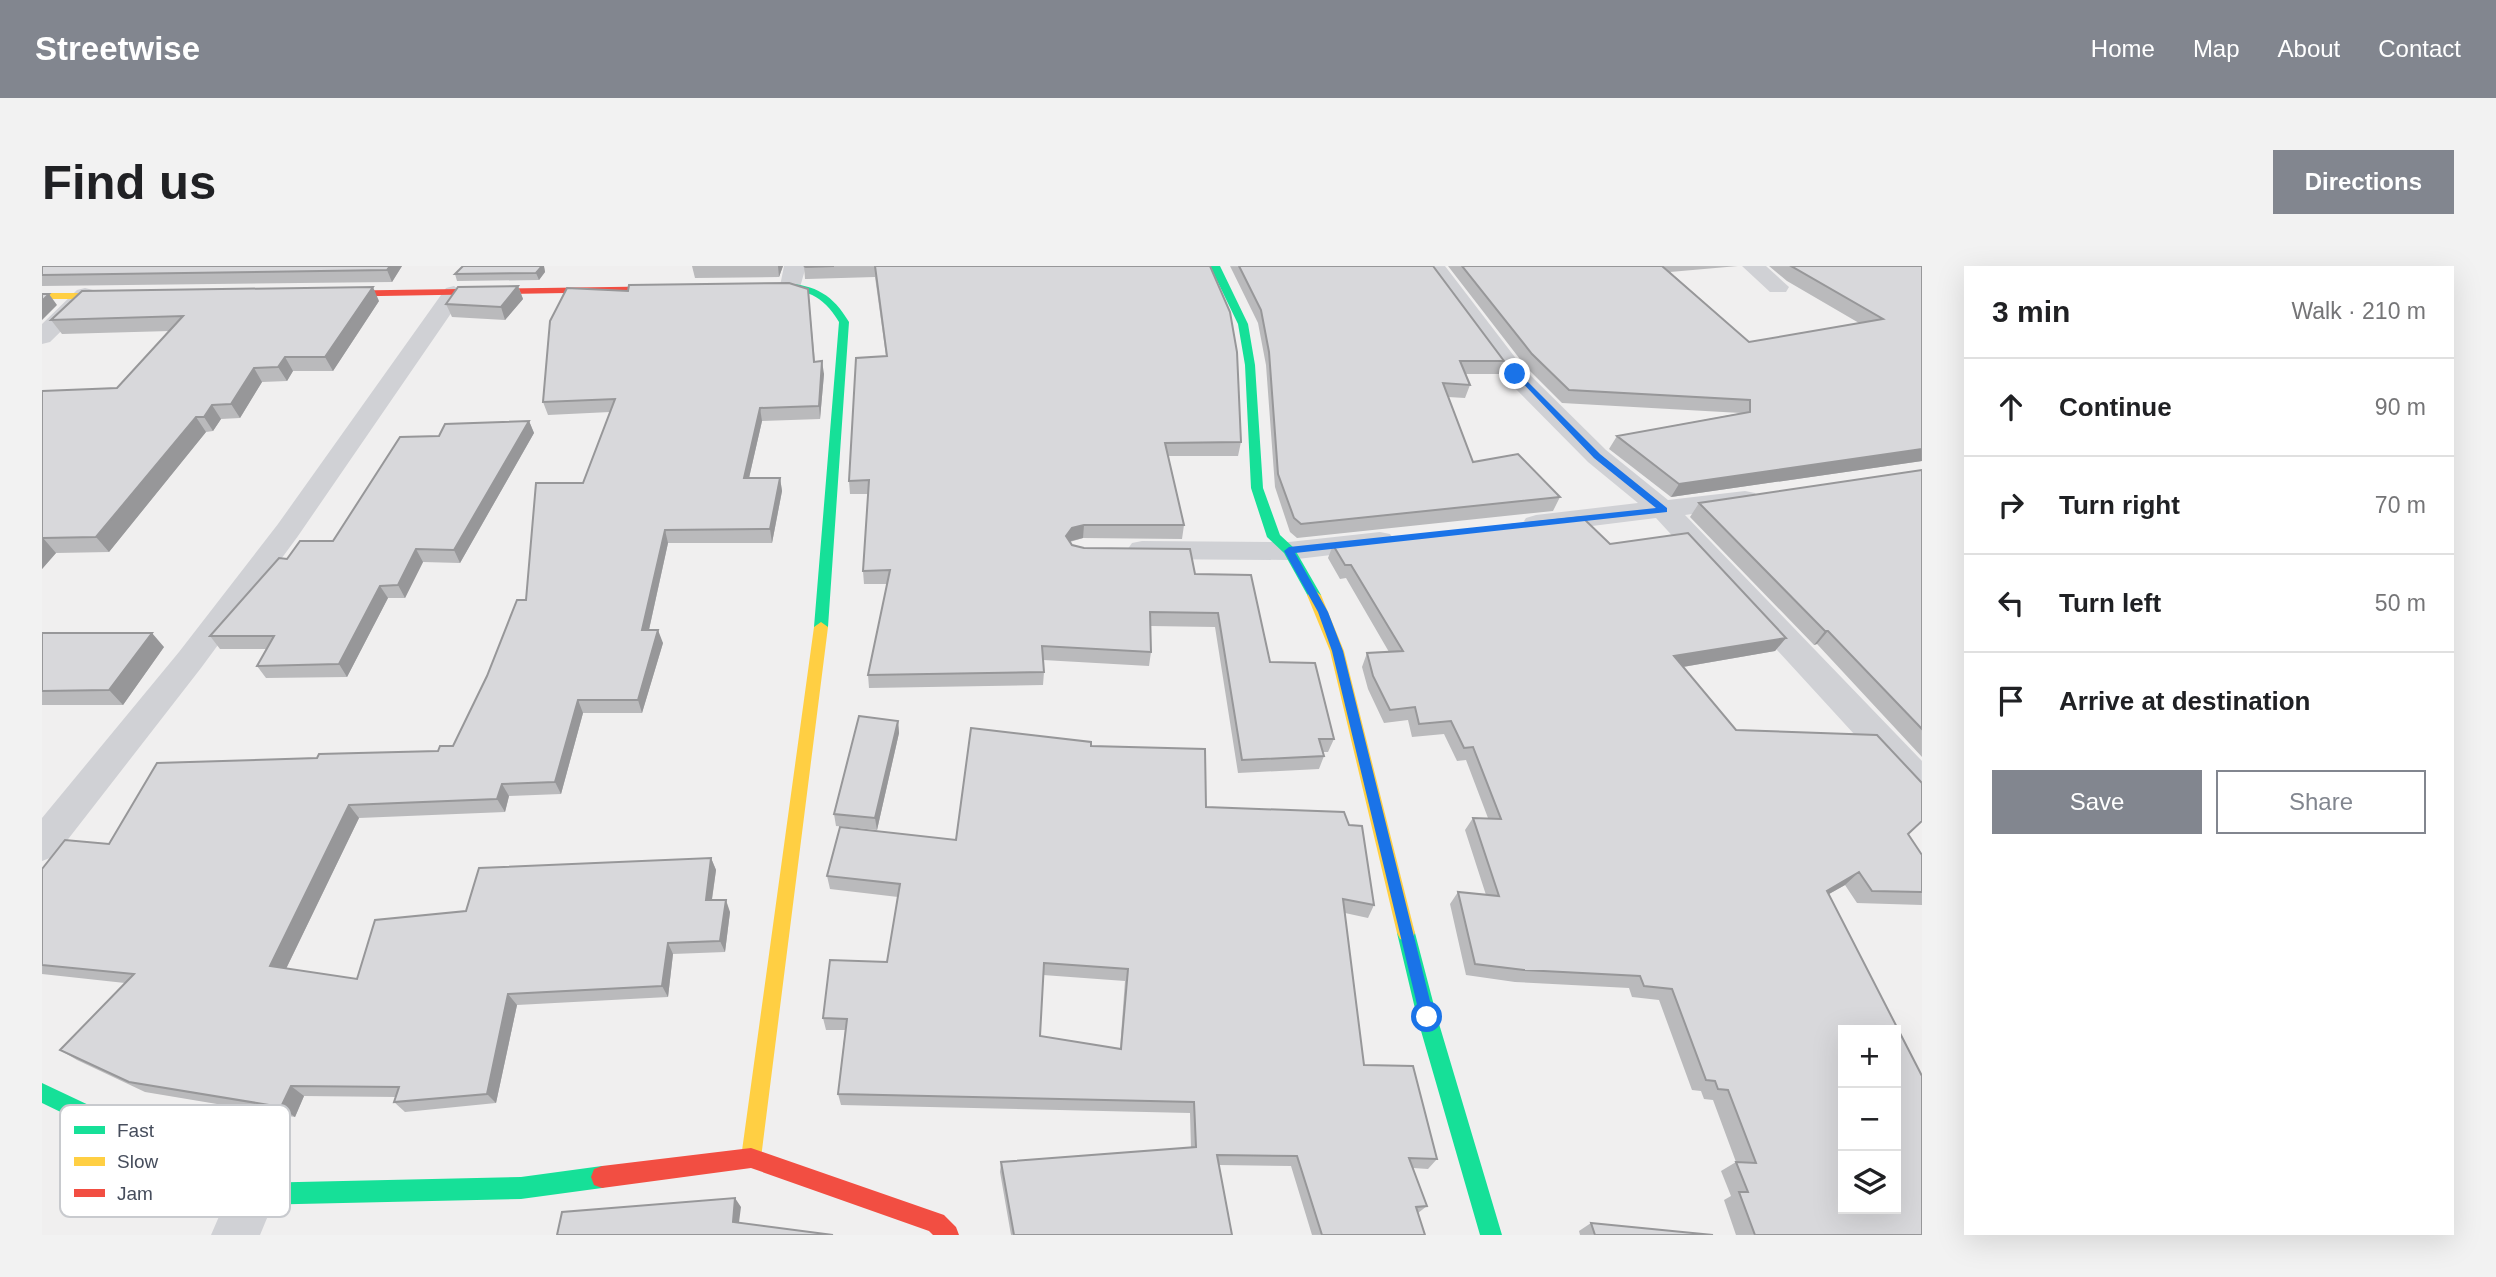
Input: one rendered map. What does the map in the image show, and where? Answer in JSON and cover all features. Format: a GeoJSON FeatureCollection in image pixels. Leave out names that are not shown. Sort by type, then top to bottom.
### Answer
{"type":"FeatureCollection","features":[{"type":"Feature","properties":{"kind":"street"},"geometry":{"type":"LineString","coordinates":[[1215,266],[1243,324],[1250,365],[1256,488],[1274,537],[1289,551],[1323,612],[1337,651],[1427,1017],[1490,1235]]}},
{"type":"Feature","properties":{"kind":"street"},"geometry":{"type":"LineString","coordinates":[[1434,266],[1515,374],[1597,456],[1664,510],[1917,772]]}},
{"type":"Feature","properties":{"kind":"street"},"geometry":{"type":"LineString","coordinates":[[1753,266],[1778,287]]}},
{"type":"Feature","properties":{"kind":"street"},"geometry":{"type":"LineString","coordinates":[[742,287],[793,276],[838,304],[844,323],[825,600],[751,1158]]}},
{"type":"Feature","properties":{"kind":"street"},"geometry":{"type":"LineString","coordinates":[[303,294],[692,289]]}},
{"type":"Feature","properties":{"kind":"street"},"geometry":{"type":"LineString","coordinates":[[42,845],[190,660],[280,541],[454,293]]}},
{"type":"Feature","properties":{"kind":"street"},"geometry":{"type":"LineString","coordinates":[[42,337],[85,295]]}},
{"type":"Feature","properties":{"kind":"street"},"geometry":{"type":"LineString","coordinates":[[42,296],[152,296]]}},
{"type":"Feature","properties":{"kind":"street"},"geometry":{"type":"LineString","coordinates":[[1511,526],[1775,495]]}},
{"type":"Feature","properties":{"kind":"street"},"geometry":{"type":"LineString","coordinates":[[1111,550],[1289,551],[1400,538]]}},
{"type":"Feature","properties":{"kind":"street"},"geometry":{"type":"LineString","coordinates":[[42,1093],[62,1105]]}},
{"type":"Feature","properties":{"kind":"street"},"geometry":{"type":"LineString","coordinates":[[290,1210],[521,1188],[751,1158],[936,1223],[948,1235]]}},
{"type":"Feature","properties":{"kind":"building"},"geometry":{"type":"Polygon","coordinates":[[[42,266],[390,266],[387,270],[42,275],[42,266]]]}},
{"type":"Feature","properties":{"kind":"building"},"geometry":{"type":"Polygon","coordinates":[[[463,266],[542,266],[536,273],[455,274],[463,266]]]}},
{"type":"Feature","properties":{"kind":"building"},"geometry":{"type":"Polygon","coordinates":[[[875,266],[1210,266],[1230,312],[1237,352],[1241,442],[1165,443],[1184,525],[1084,525],[1072,528],[1066,536],[1072,545],[1084,548],[1190,549],[1195,574],[1251,575],[1270,662],[1315,663],[1334,739],[1319,739],[1324,756],[1242,760],[1218,613],[1150,612],[1151,652],[1042,646],[1044,672],[868,675],[890,570],[863,571],[869,480],[849,481],[856,358],[887,356],[875,266]]]}},
{"type":"Feature","properties":{"kind":"building"},"geometry":{"type":"Polygon","coordinates":[[[1239,266],[1433,266],[1504,361],[1460,361],[1470,385],[1443,383],[1473,462],[1518,454],[1560,497],[1301,524],[1294,518],[1278,474],[1269,352],[1261,310],[1239,266]]]}},
{"type":"Feature","properties":{"kind":"building"},"geometry":{"type":"Polygon","coordinates":[[[1462,266],[1662,266],[1749,342],[1883,319],[1791,266],[1922,266],[1922,449],[1679,484],[1617,436],[1750,412],[1750,400],[1569,390],[1532,354],[1462,266]]]}},
{"type":"Feature","properties":{"kind":"building"},"geometry":{"type":"Polygon","coordinates":[[[789,283],[808,289],[814,362],[822,361],[819,406],[760,408],[744,478],[780,478],[770,529],[665,530],[642,630],[658,630],[638,700],[578,700],[555,782],[502,784],[497,799],[349,805],[270,966],[357,979],[375,920],[466,911],[479,868],[711,858],[706,900],[726,900],[720,941],[668,943],[662,986],[508,994],[487,1094],[394,1102],[399,1087],[291,1086],[282,1105],[269,1105],[129,1082],[60,1050],[134,974],[42,965],[42,869],[65,840],[109,844],[157,763],[317,758],[319,754],[438,751],[440,746],[453,746],[487,676],[517,600],[526,600],[536,483],[583,483],[615,399],[543,402],[550,321],[567,288],[628,291],[629,285],[789,283]]]}},
{"type":"Feature","properties":{"kind":"building"},"geometry":{"type":"Polygon","coordinates":[[[518,286],[501,307],[446,304],[458,287],[518,286]]]}},
{"type":"Feature","properties":{"kind":"building"},"geometry":{"type":"Polygon","coordinates":[[[373,287],[325,357],[285,357],[278,367],[254,368],[231,404],[212,405],[204,417],[196,417],[96,537],[42,539],[42,391],[117,388],[183,316],[51,320],[82,291],[373,287]]]}},
{"type":"Feature","properties":{"kind":"building"},"geometry":{"type":"Polygon","coordinates":[[[529,421],[454,550],[416,549],[398,585],[380,586],[339,664],[257,666],[274,636],[210,636],[279,558],[287,559],[300,541],[333,541],[400,437],[439,436],[445,424],[529,421]]]}},
{"type":"Feature","properties":{"kind":"building"},"geometry":{"type":"Polygon","coordinates":[[[1922,470],[1922,729],[1699,503],[1922,470]]]}},
{"type":"Feature","properties":{"kind":"building"},"geometry":{"type":"Polygon","coordinates":[[[1582,517],[1610,544],[1688,533],[1786,638],[1674,656],[1736,730],[1877,735],[1922,783],[1922,821],[1908,834],[1922,855],[1922,892],[1872,891],[1859,872],[1827,891],[1896,1025],[1838,1025],[1838,1214],[1901,1214],[1901,1035],[1922,1076],[1922,1235],[1755,1235],[1739,1192],[1748,1192],[1736,1162],[1756,1163],[1728,1090],[1718,1089],[1715,1081],[1706,1080],[1672,989],[1644,986],[1640,976],[1524,970],[1475,964],[1458,892],[1499,896],[1473,818],[1501,819],[1473,747],[1464,748],[1451,721],[1419,724],[1415,707],[1390,710],[1373,676],[1367,653],[1403,651],[1351,565],[1345,565],[1333,545],[1582,517]]]}},
{"type":"Feature","properties":{"kind":"building"},"geometry":{"type":"Polygon","coordinates":[[[42,633],[152,633],[109,690],[42,691],[42,633]]]}},
{"type":"Feature","properties":{"kind":"building"},"geometry":{"type":"Polygon","coordinates":[[[859,716],[898,721],[875,818],[834,814],[859,716]]]}},
{"type":"Feature","properties":{"kind":"building"},"geometry":{"type":"Polygon","coordinates":[[[971,728],[1091,742],[1091,746],[1205,749],[1206,807],[1344,812],[1349,825],[1362,826],[1374,905],[1343,899],[1364,1065],[1413,1066],[1437,1159],[1409,1158],[1427,1206],[1416,1207],[1425,1235],[1322,1235],[1297,1156],[1217,1155],[1232,1235],[1014,1235],[1001,1162],[1196,1147],[1194,1102],[838,1094],[847,1019],[823,1018],[830,960],[887,962],[900,884],[827,876],[840,827],[956,840],[971,728]],[[1044,963],[1040,1036],[1121,1049],[1128,969],[1044,963]]]}},
{"type":"Feature","properties":{"kind":"building"},"geometry":{"type":"Polygon","coordinates":[[[735,1198],[733,1222],[833,1235],[557,1235],[562,1212],[735,1198]]]}},
{"type":"Feature","properties":{"kind":"building"},"geometry":{"type":"Polygon","coordinates":[[[1591,1223],[1713,1235],[1595,1235],[1591,1223]]]}},
{"type":"Feature","properties":{"kind":"traffic: fast"},"geometry":{"type":"LineString","coordinates":[[1215,266],[1243,324],[1250,365],[1257,488],[1274,537],[1289,551],[1314,595]]}},
{"type":"Feature","properties":{"kind":"traffic: fast"},"geometry":{"type":"LineString","coordinates":[[757,287],[797,287],[818,293],[828,300],[844,322],[821,627]]}},
{"type":"Feature","properties":{"kind":"traffic: fast"},"geometry":{"type":"LineString","coordinates":[[1406,933],[1427,1017],[1491,1235]]}},
{"type":"Feature","properties":{"kind":"traffic: fast"},"geometry":{"type":"LineString","coordinates":[[42,1093],[67,1105]]}},
{"type":"Feature","properties":{"kind":"traffic: fast"},"geometry":{"type":"LineString","coordinates":[[290,1193],[521,1188],[602,1177]]}},
{"type":"Feature","properties":{"kind":"traffic: slow"},"geometry":{"type":"LineString","coordinates":[[42,296],[129,296]]}},
{"type":"Feature","properties":{"kind":"traffic: slow"},"geometry":{"type":"LineString","coordinates":[[1314,595],[1337,651],[1406,933]]}},
{"type":"Feature","properties":{"kind":"traffic: slow"},"geometry":{"type":"LineString","coordinates":[[751,1158],[821,627]]}},
{"type":"Feature","properties":{"kind":"traffic: jam"},"geometry":{"type":"LineString","coordinates":[[323,294],[679,289]]}},
{"type":"Feature","properties":{"kind":"traffic: jam"},"geometry":{"type":"LineString","coordinates":[[602,1177],[751,1158],[936,1223],[948,1235]]}},
{"type":"Feature","properties":{"kind":"route"},"geometry":{"type":"LineString","coordinates":[[1427,1017],[1337,651],[1323,612],[1289,551],[1664,510],[1597,456],[1515,374]]}}]}
